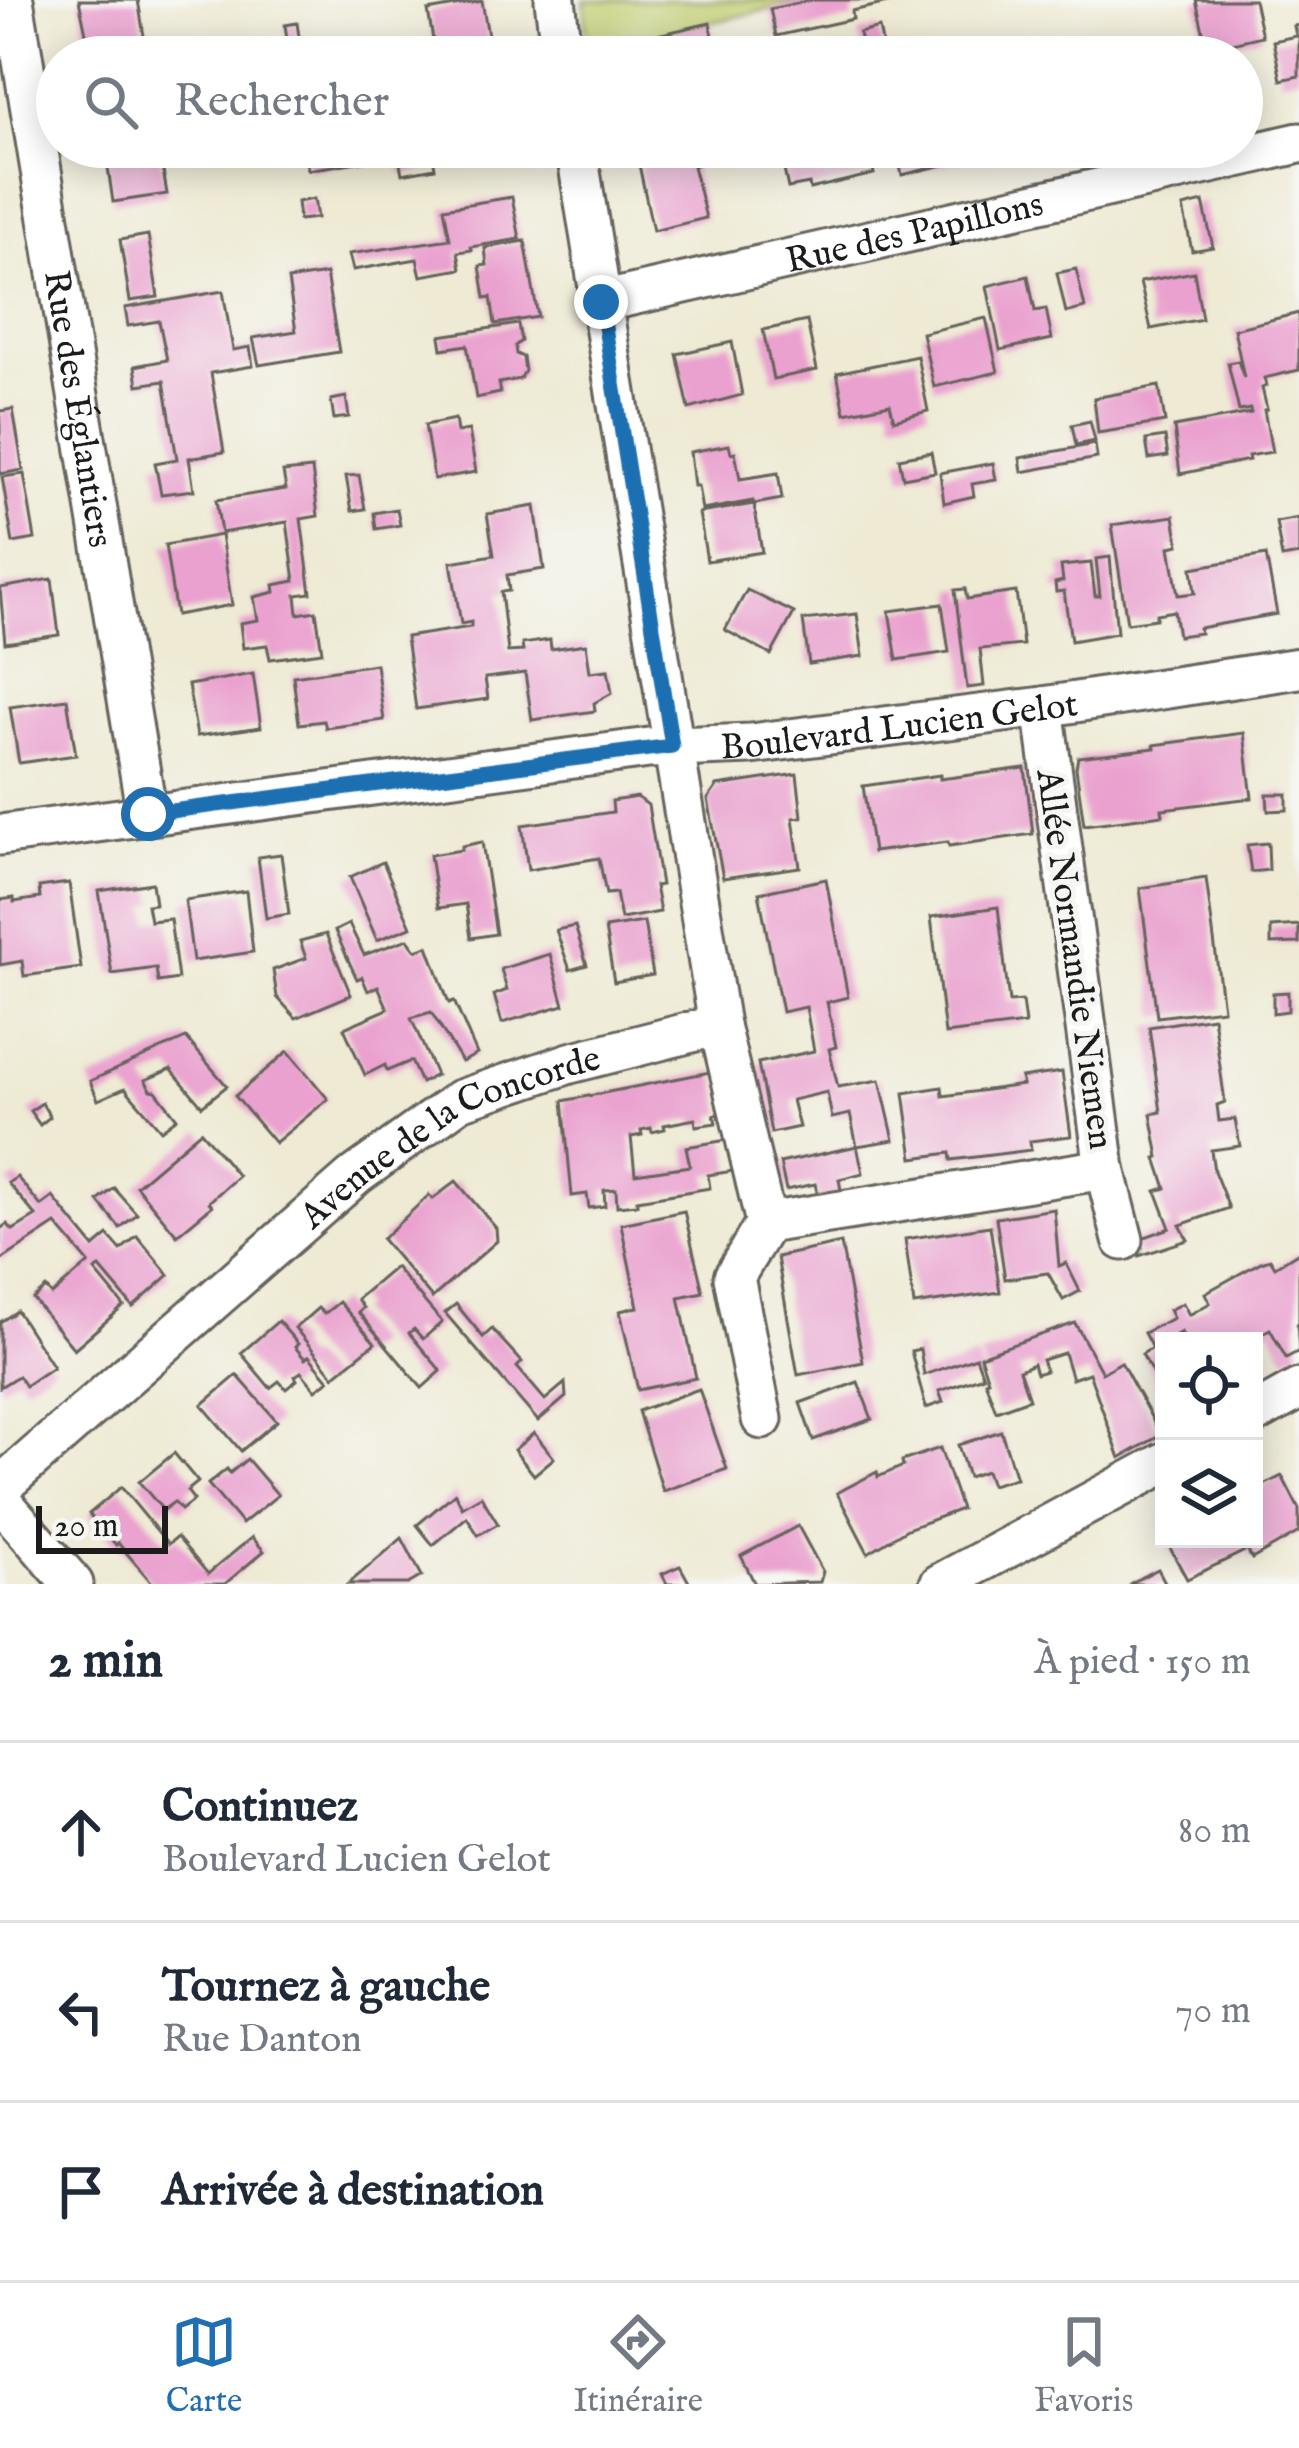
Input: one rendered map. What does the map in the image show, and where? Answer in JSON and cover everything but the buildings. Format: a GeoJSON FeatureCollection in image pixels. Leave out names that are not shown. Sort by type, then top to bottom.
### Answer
{"type":"FeatureCollection","features":[{"type":"Feature","properties":{"kind":"street","name":"Rue des Églantiers"},"geometry":{"type":"LineString","coordinates":[[13,0],[36,139]]}},
{"type":"Feature","properties":{"kind":"street"},"geometry":{"type":"LineString","coordinates":[[555,0],[559,36]]}},
{"type":"Feature","properties":{"kind":"street","name":"Rue des Papillons"},"geometry":{"type":"LineString","coordinates":[[1263,151],[1299,143]]}},
{"type":"Feature","properties":{"kind":"street","name":"Rue des Églantiers"},"geometry":{"type":"LineString","coordinates":[[41,168],[148,814]]}},
{"type":"Feature","properties":{"kind":"street"},"geometry":{"type":"LineString","coordinates":[[579,168],[718,1024],[766,1222],[734,1277],[762,1419]]}},
{"type":"Feature","properties":{"kind":"street","name":"Rue des Papillons"},"geometry":{"type":"LineString","coordinates":[[601,302],[1189,168]]}},
{"type":"Feature","properties":{"kind":"street","name":"Boulevard Lucien Gelot"},"geometry":{"type":"LineString","coordinates":[[0,835],[672,746],[751,745],[1299,668]]}},
{"type":"Feature","properties":{"kind":"street","name":"Allée Normandie Niemen"},"geometry":{"type":"LineString","coordinates":[[766,1222],[1105,1169],[1043,707]]}},
{"type":"Feature","properties":{"kind":"street","name":"Avenue de la Concorde"},"geometry":{"type":"LineString","coordinates":[[0,1486],[356,1175],[460,1100],[570,1063],[718,1024]]}},
{"type":"Feature","properties":{"kind":"street"},"geometry":{"type":"LineString","coordinates":[[1105,1169],[1123,1240]]}},
{"type":"Feature","properties":{"kind":"street"},"geometry":{"type":"LineString","coordinates":[[1263,1409],[1299,1389]]}},
{"type":"Feature","properties":{"kind":"street"},"geometry":{"type":"LineString","coordinates":[[940,1584],[1155,1468]]}},
{"type":"Feature","properties":{"kind":"street"},"geometry":{"type":"LineString","coordinates":[[0,1500],[73,1584]]}},
{"type":"Feature","properties":{"kind":"green space"},"geometry":{"type":"Polygon","coordinates":[[[584,0],[810,0],[653,36],[587,36],[584,0]]]}},
{"type":"Feature","properties":{"kind":"route"},"geometry":{"type":"LineString","coordinates":[[148,814],[672,746],[601,302]]}}]}
